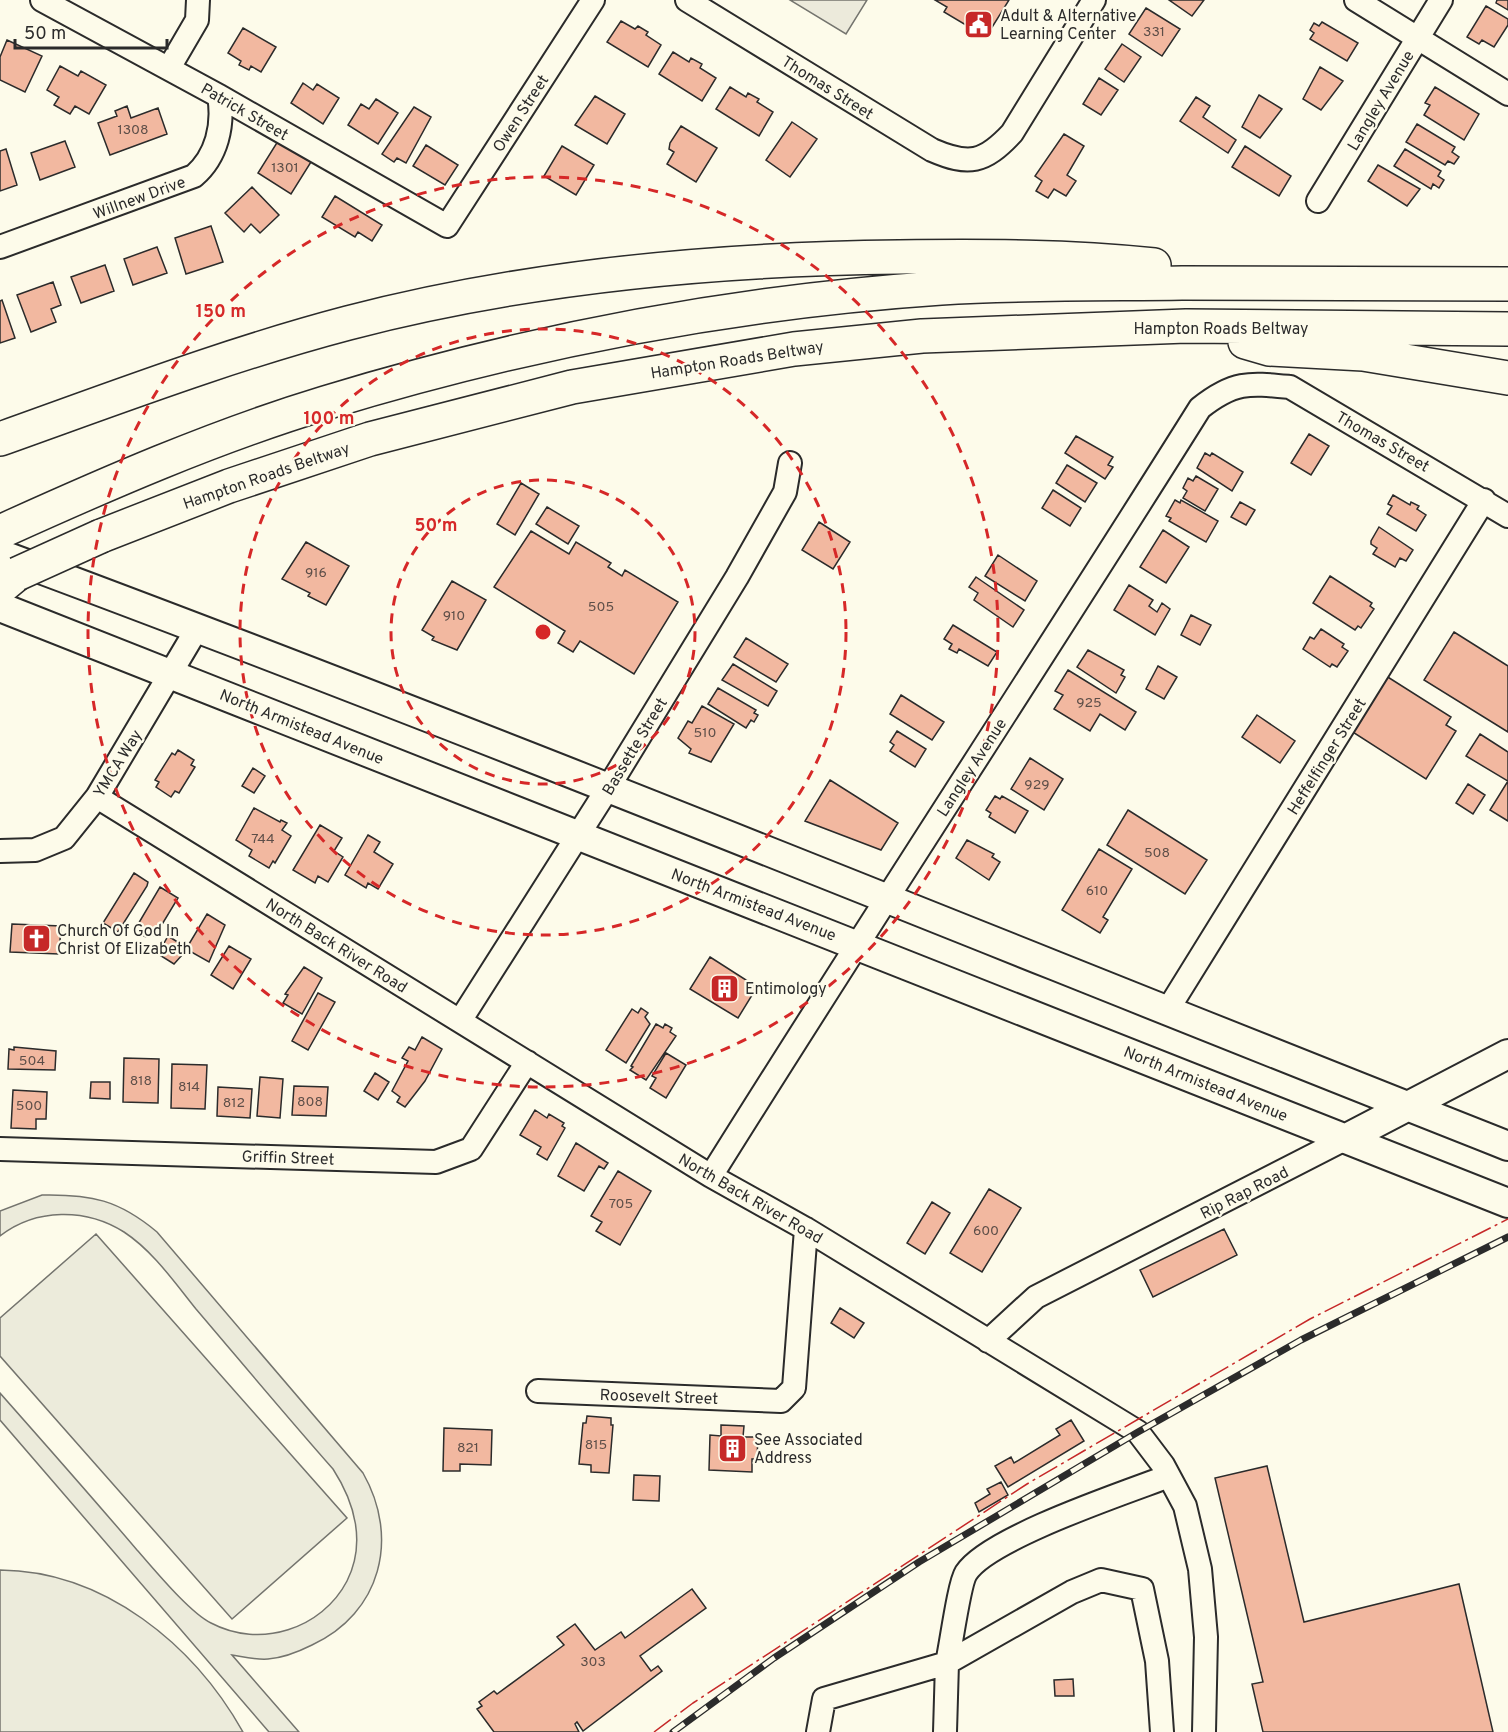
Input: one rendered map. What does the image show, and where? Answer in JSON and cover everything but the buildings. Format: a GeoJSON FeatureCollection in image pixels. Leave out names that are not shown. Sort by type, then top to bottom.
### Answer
{"type":"FeatureCollection","features":[{"type":"Feature","properties":{"kind":"highway"},"geometry":{"type":"LineString","coordinates":[[0,440],[241,354],[339,326],[457,299],[590,275],[727,263],[837,257],[1082,257],[1310,283]]}},
{"type":"Feature","properties":{"kind":"highway"},"geometry":{"type":"LineString","coordinates":[[0,532],[163,460],[323,404],[558,341],[673,320],[816,300],[939,288],[1036,284],[1508,284]]}},
{"type":"Feature","properties":{"kind":"highway"},"geometry":{"type":"LineString","coordinates":[[1186,326],[1269,348],[1364,354],[1508,378]]}},
{"type":"Feature","properties":{"kind":"highway","name":"Hampton Roads Beltway"},"geometry":{"type":"LineString","coordinates":[[4,574],[299,460],[381,436],[595,382],[794,348],[922,336],[1186,326],[1508,329]]}},
{"type":"Feature","properties":{"kind":"main road"},"geometry":{"type":"LineString","coordinates":[[4,574],[198,627],[1508,1146]]}},
{"type":"Feature","properties":{"kind":"main road","name":"North Armistead Avenue"},"geometry":{"type":"LineString","coordinates":[[0,607],[1508,1203]]}},
{"type":"Feature","properties":{"kind":"main road","name":"Rip Rap Road"},"geometry":{"type":"LineString","coordinates":[[1345,1139],[1508,1054]]}},
{"type":"Feature","properties":{"kind":"street","name":"Patrick Street"},"geometry":{"type":"LineString","coordinates":[[42,0],[169,68],[447,226]]}},
{"type":"Feature","properties":{"kind":"street"},"geometry":{"type":"LineString","coordinates":[[169,68],[197,20],[198,0]]}},
{"type":"Feature","properties":{"kind":"street","name":"Owen Street"},"geometry":{"type":"LineString","coordinates":[[447,226],[593,0]]}},
{"type":"Feature","properties":{"kind":"street","name":"Thomas Street"},"geometry":{"type":"LineString","coordinates":[[687,0],[932,150],[954,159],[975,160],[996,151],[1012,133],[1094,0]]}},
{"type":"Feature","properties":{"kind":"street"},"geometry":{"type":"LineString","coordinates":[[1356,0],[1508,94]]}},
{"type":"Feature","properties":{"kind":"street","name":"Langley Avenue"},"geometry":{"type":"LineString","coordinates":[[1318,201],[1441,0]]}},
{"type":"Feature","properties":{"kind":"street","name":"Willnew Drive"},"geometry":{"type":"LineString","coordinates":[[0,247],[194,176],[209,159],[215,147],[221,121],[219,96]]}},
{"type":"Feature","properties":{"kind":"street","name":"Thomas Street"},"geometry":{"type":"LineString","coordinates":[[1252,383],[1290,387],[1508,516]]}},
{"type":"Feature","properties":{"kind":"street","name":"Langley Avenue"},"geometry":{"type":"LineString","coordinates":[[711,1176],[856,944],[1200,408],[1221,392],[1252,383]]}},
{"type":"Feature","properties":{"kind":"street","name":"Bassette Street"},"geometry":{"type":"LineString","coordinates":[[460,1021],[609,788],[737,577],[785,492],[790,463]]}},
{"type":"Feature","properties":{"kind":"street","name":"Heffelfinger Street"},"geometry":{"type":"LineString","coordinates":[[1167,1011],[1484,500]]}},
{"type":"Feature","properties":{"kind":"street","name":"YMCA Way"},"geometry":{"type":"LineString","coordinates":[[0,851],[35,850],[64,838],[97,797],[198,627]]}},
{"type":"Feature","properties":{"kind":"street","name":"North Back River Road"},"geometry":{"type":"LineString","coordinates":[[97,797],[711,1176],[806,1229],[1138,1431],[1169,1476],[1185,1506],[1200,1569],[1206,1637],[1204,1732]]}},
{"type":"Feature","properties":{"kind":"street","name":"Griffin Street"},"geometry":{"type":"LineString","coordinates":[[0,1149],[436,1162],[471,1149],[527,1062]]}},
{"type":"Feature","properties":{"kind":"street","name":"Rip Rap Road"},"geometry":{"type":"LineString","coordinates":[[988,1341],[1036,1297],[1345,1139]]}},
{"type":"Feature","properties":{"kind":"street","name":"Roosevelt Street"},"geometry":{"type":"LineString","coordinates":[[538,1391],[781,1401],[794,1388],[806,1229]]}},
{"type":"Feature","properties":{"kind":"street"},"geometry":{"type":"LineString","coordinates":[[945,1732],[947,1663],[966,1574],[984,1555],[1043,1525],[1169,1476]]}},
{"type":"Feature","properties":{"kind":"street"},"geometry":{"type":"LineString","coordinates":[[818,1732],[824,1699],[947,1663],[1072,1592],[1101,1580],[1142,1589],[1158,1661],[1162,1732]]}},
{"type":"Feature","properties":{"kind":"shaded area"},"geometry":{"type":"Polygon","coordinates":[[[790,0],[867,0],[846,34],[790,0]]]}},
{"type":"Feature","properties":{"kind":"shaded area"},"geometry":{"type":"Polygon","coordinates":[[[42,1195],[75,1196],[104,1201],[130,1213],[157,1232],[363,1473],[374,1498],[380,1523],[381,1548],[377,1571],[368,1594],[354,1614],[336,1631],[290,1654],[264,1659],[232,1655],[299,1732],[269,1732],[0,1420],[0,1393],[172,1589],[202,1617],[230,1631],[269,1634],[288,1630],[306,1622],[336,1598],[353,1567],[357,1538],[352,1509],[341,1482],[333,1469],[163,1268],[145,1248],[124,1232],[94,1219],[61,1214],[29,1220],[0,1236],[0,1211],[42,1195]]]}},
{"type":"Feature","properties":{"kind":"shaded area"},"geometry":{"type":"Polygon","coordinates":[[[96,1234],[347,1518],[232,1619],[0,1356],[0,1318],[96,1234]]]}},
{"type":"Feature","properties":{"kind":"shaded area"},"geometry":{"type":"Polygon","coordinates":[[[0,1570],[39,1574],[75,1584],[110,1599],[142,1619],[172,1643],[199,1670],[223,1700],[243,1732],[0,1732],[0,1570]]]}},
{"type":"Feature","properties":{"kind":"railway"},"geometry":{"type":"LineString","coordinates":[[673,1732],[774,1658],[919,1562],[1138,1432],[1301,1340],[1508,1237]]}},
{"type":"Feature","properties":{"kind":"power"},"geometry":{"type":"LineString","coordinates":[[654,1732],[693,1703],[1027,1484],[1310,1319],[1508,1219]]}},
{"type":"Feature","properties":{"kind":"place","name":"Adult & Alternative Learning Center"},"geometry":{"type":"Point","coordinates":[979,24]}},
{"type":"Feature","properties":{"kind":"place","name":"Church Of God In Christ Of Elizabeth"},"geometry":{"type":"Point","coordinates":[36,939]}},
{"type":"Feature","properties":{"kind":"place","name":"Entimology"},"geometry":{"type":"Point","coordinates":[724,988]}},
{"type":"Feature","properties":{"kind":"place","name":"See Associated Address"},"geometry":{"type":"Point","coordinates":[733,1448]}}]}
